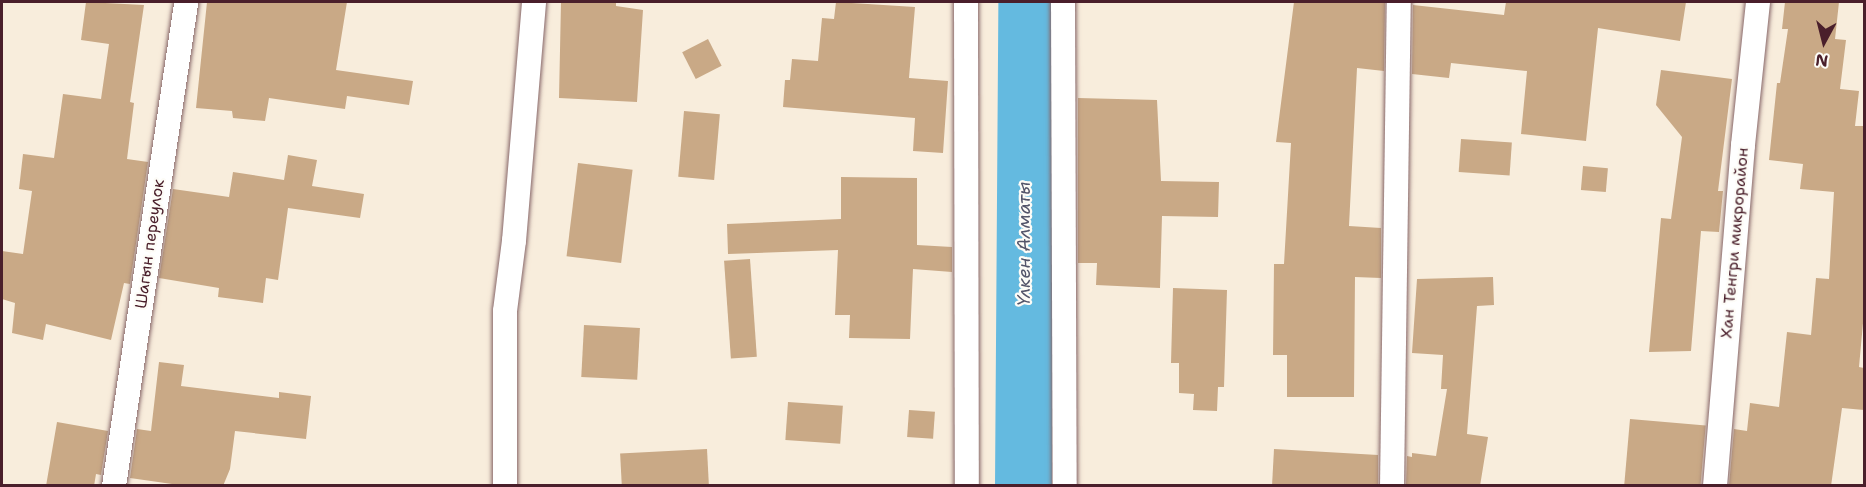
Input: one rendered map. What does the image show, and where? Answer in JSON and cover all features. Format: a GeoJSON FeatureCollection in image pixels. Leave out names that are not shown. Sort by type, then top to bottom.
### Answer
{"type":"FeatureCollection","features":[{"type":"Feature","properties":{"kind":"street","name":"Шагын переулок"},"geometry":{"type":"LineString","coordinates":[[114,486],[186,2]]}},
{"type":"Feature","properties":{"kind":"street"},"geometry":{"type":"LineString","coordinates":[[505,486],[503,390],[505,311],[514,241],[534,2]]}},
{"type":"Feature","properties":{"kind":"street"},"geometry":{"type":"LineString","coordinates":[[966,2],[967,486]]}},
{"type":"Feature","properties":{"kind":"street"},"geometry":{"type":"LineString","coordinates":[[1063,2],[1067,398],[1065,486]]}},
{"type":"Feature","properties":{"kind":"street"},"geometry":{"type":"LineString","coordinates":[[1392,486],[1399,2]]}},
{"type":"Feature","properties":{"kind":"street","name":"Хан Тенгри микрорайон"},"geometry":{"type":"LineString","coordinates":[[1715,486],[1743,145],[1758,2]]}},
{"type":"Feature","properties":{"kind":"building"},"geometry":{"type":"Polygon","coordinates":[[[86,2],[144,5],[130,102],[134,103],[127,159],[148,162],[130,284],[124,283],[111,340],[46,324],[43,340],[12,333],[15,303],[2,299],[2,251],[23,254],[32,191],[19,189],[23,154],[54,158],[63,94],[101,99],[109,44],[81,40],[86,2]]]}},
{"type":"Feature","properties":{"kind":"building"},"geometry":{"type":"Polygon","coordinates":[[[207,2],[347,2],[336,70],[413,81],[409,105],[347,96],[345,109],[269,98],[265,121],[233,118],[232,111],[196,108],[207,2]]]}},
{"type":"Feature","properties":{"kind":"building"},"geometry":{"type":"Polygon","coordinates":[[[561,2],[616,2],[616,6],[643,10],[637,102],[559,98],[561,2]]]}},
{"type":"Feature","properties":{"kind":"building"},"geometry":{"type":"Polygon","coordinates":[[[836,2],[915,7],[909,78],[948,81],[943,153],[913,151],[915,118],[783,107],[785,80],[790,80],[792,59],[818,61],[822,18],[834,19],[836,2]]]}},
{"type":"Feature","properties":{"kind":"building"},"geometry":{"type":"Polygon","coordinates":[[[1294,2],[1385,2],[1384,71],[1357,68],[1349,226],[1381,228],[1381,278],[1355,277],[1354,397],[1287,397],[1287,355],[1273,355],[1274,264],[1284,264],[1291,143],[1276,142],[1294,2]]]}},
{"type":"Feature","properties":{"kind":"building"},"geometry":{"type":"Polygon","coordinates":[[[1506,2],[1686,2],[1680,41],[1598,28],[1586,141],[1521,134],[1527,71],[1451,63],[1449,78],[1412,74],[1413,5],[1504,15],[1506,2]]]}},
{"type":"Feature","properties":{"kind":"building"},"geometry":{"type":"Polygon","coordinates":[[[1785,2],[1839,2],[1835,39],[1846,40],[1840,89],[1859,91],[1855,126],[1864,126],[1864,312],[1859,367],[1864,368],[1864,410],[1842,408],[1831,486],[1729,486],[1734,429],[1747,431],[1750,403],[1779,407],[1787,332],[1811,335],[1816,278],[1829,279],[1834,192],[1800,189],[1803,164],[1769,160],[1777,83],[1780,83],[1788,29],[1782,29],[1785,2]]]}},
{"type":"Feature","properties":{"kind":"building"},"geometry":{"type":"Polygon","coordinates":[[[708,39],[722,66],[696,79],[682,52],[708,39]]]}},
{"type":"Feature","properties":{"kind":"building"},"geometry":{"type":"Polygon","coordinates":[[[1661,70],[1732,79],[1718,191],[1723,191],[1719,232],[1701,231],[1691,351],[1649,352],[1661,218],[1671,219],[1682,137],[1656,105],[1661,70]]]}},
{"type":"Feature","properties":{"kind":"building"},"geometry":{"type":"Polygon","coordinates":[[[1078,98],[1157,100],[1161,181],[1219,182],[1218,217],[1162,216],[1160,288],[1096,285],[1097,263],[1078,263],[1078,98]]]}},
{"type":"Feature","properties":{"kind":"building"},"geometry":{"type":"Polygon","coordinates":[[[684,111],[720,114],[714,180],[678,177],[684,111]]]}},
{"type":"Feature","properties":{"kind":"building"},"geometry":{"type":"Polygon","coordinates":[[[1461,139],[1512,143],[1510,175],[1459,172],[1461,139]]]}},
{"type":"Feature","properties":{"kind":"building"},"geometry":{"type":"Polygon","coordinates":[[[288,155],[317,160],[312,186],[364,194],[360,218],[288,208],[278,280],[266,278],[263,303],[218,297],[219,288],[159,278],[173,189],[229,197],[233,172],[284,180],[288,155]]]}},
{"type":"Feature","properties":{"kind":"building"},"geometry":{"type":"Polygon","coordinates":[[[578,163],[633,170],[621,263],[567,256],[578,163]]]}},
{"type":"Feature","properties":{"kind":"building"},"geometry":{"type":"Polygon","coordinates":[[[1583,166],[1608,168],[1606,192],[1581,190],[1583,166]]]}},
{"type":"Feature","properties":{"kind":"building"},"geometry":{"type":"Polygon","coordinates":[[[841,177],[917,178],[917,245],[952,247],[952,272],[913,269],[910,339],[849,338],[850,315],[835,315],[838,250],[728,254],[727,224],[841,219],[841,177]]]}},
{"type":"Feature","properties":{"kind":"building"},"geometry":{"type":"Polygon","coordinates":[[[750,259],[757,357],[731,359],[724,261],[750,259]]]}},
{"type":"Feature","properties":{"kind":"building"},"geometry":{"type":"Polygon","coordinates":[[[1493,277],[1494,305],[1477,306],[1467,434],[1488,437],[1480,486],[1406,486],[1407,456],[1412,457],[1412,453],[1436,456],[1447,389],[1441,389],[1443,355],[1412,353],[1417,279],[1493,277]]]}},
{"type":"Feature","properties":{"kind":"building"},"geometry":{"type":"Polygon","coordinates":[[[1173,288],[1227,290],[1224,387],[1218,387],[1217,411],[1193,410],[1194,394],[1179,393],[1179,363],[1171,363],[1173,288]]]}},
{"type":"Feature","properties":{"kind":"building"},"geometry":{"type":"Polygon","coordinates":[[[584,325],[640,328],[637,380],[581,377],[584,325]]]}},
{"type":"Feature","properties":{"kind":"building"},"geometry":{"type":"Polygon","coordinates":[[[159,362],[184,365],[181,386],[279,398],[279,392],[311,396],[306,439],[235,431],[230,469],[223,486],[186,486],[130,478],[137,429],[151,431],[159,362]]]}},
{"type":"Feature","properties":{"kind":"building"},"geometry":{"type":"Polygon","coordinates":[[[788,402],[843,406],[840,444],[785,440],[788,402]]]}},
{"type":"Feature","properties":{"kind":"building"},"geometry":{"type":"Polygon","coordinates":[[[909,410],[935,412],[933,439],[907,437],[909,410]]]}},
{"type":"Feature","properties":{"kind":"building"},"geometry":{"type":"Polygon","coordinates":[[[1630,419],[1706,426],[1700,486],[1624,486],[1630,419]]]}},
{"type":"Feature","properties":{"kind":"building"},"geometry":{"type":"Polygon","coordinates":[[[57,422],[108,431],[101,475],[96,474],[94,486],[46,486],[57,422]]]}},
{"type":"Feature","properties":{"kind":"building"},"geometry":{"type":"Polygon","coordinates":[[[707,449],[709,486],[622,486],[620,454],[707,449]]]}},
{"type":"Feature","properties":{"kind":"building"},"geometry":{"type":"Polygon","coordinates":[[[1274,449],[1378,455],[1378,486],[1272,486],[1274,449]]]}},
{"type":"Feature","properties":{"kind":"waterway","name":"Үлкен Алматы"},"geometry":{"type":"LineString","coordinates":[[1023,486],[1026,2]]}}]}
